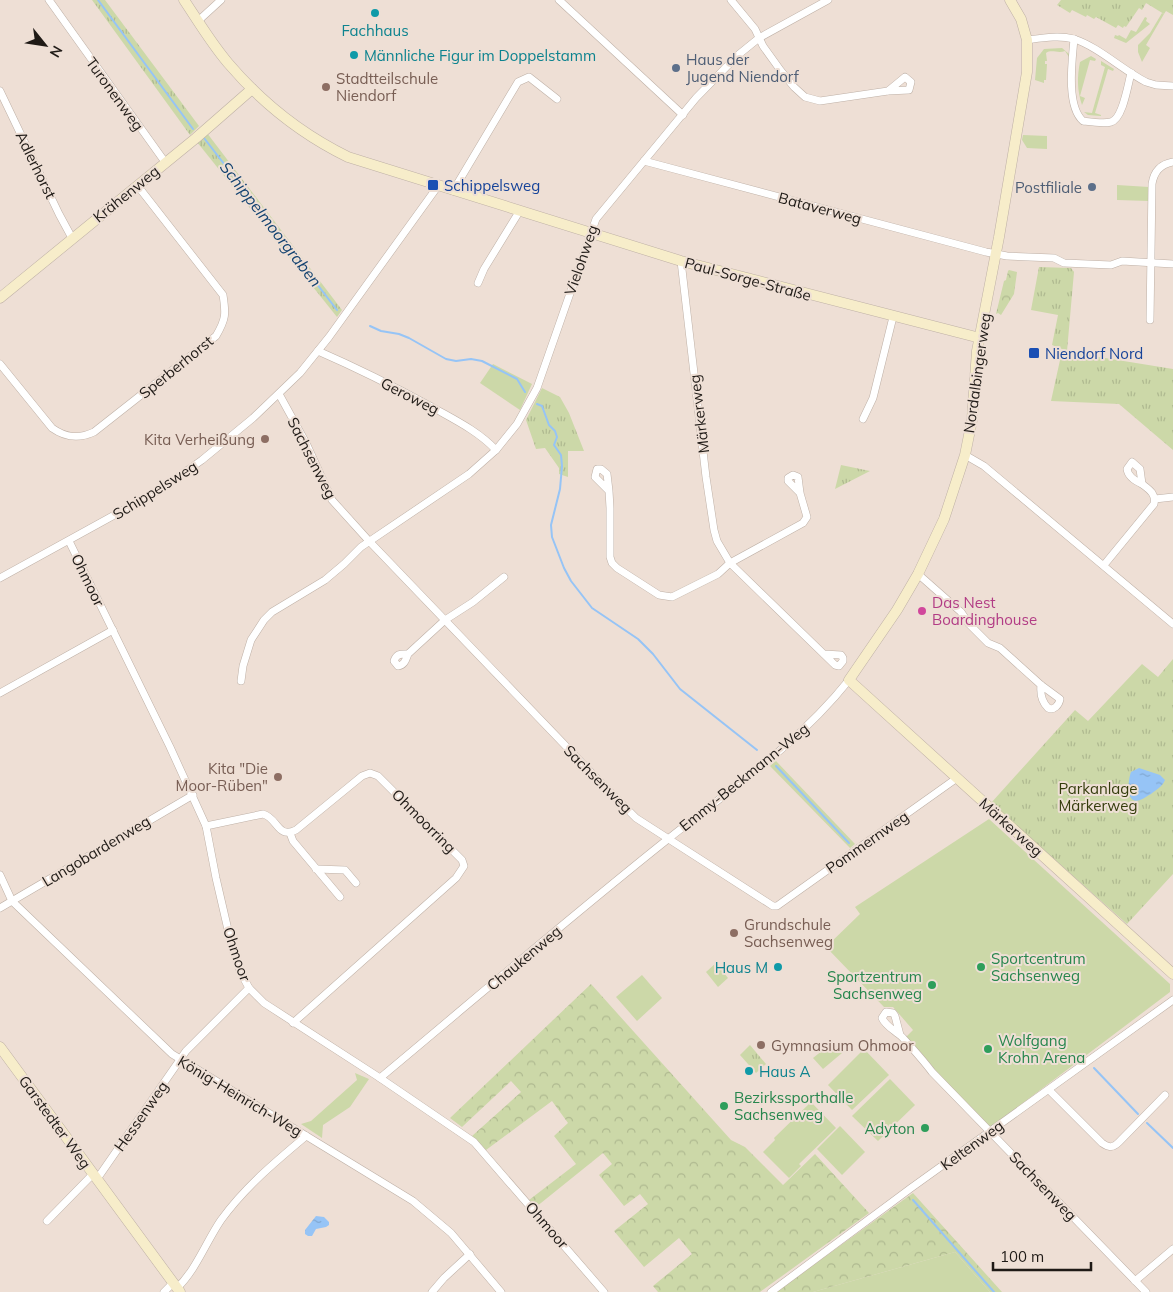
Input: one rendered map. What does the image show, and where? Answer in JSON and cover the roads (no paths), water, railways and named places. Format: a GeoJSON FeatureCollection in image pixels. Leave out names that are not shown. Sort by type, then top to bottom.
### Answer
{"type":"FeatureCollection","features":[{"type":"Feature","properties":{"kind":"street","name":"Turonenweg"},"geometry":{"type":"LineString","coordinates":[[48,0],[165,162]]}},
{"type":"Feature","properties":{"kind":"street","name":"Paul-Sorge-Straße"},"geometry":{"type":"LineString","coordinates":[[184,0],[227,62],[252,89],[305,134],[360,162],[681,262],[980,338]]}},
{"type":"Feature","properties":{"kind":"street"},"geometry":{"type":"LineString","coordinates":[[198,21],[221,0]]}},
{"type":"Feature","properties":{"kind":"street"},"geometry":{"type":"LineString","coordinates":[[559,0],[683,115]]}},
{"type":"Feature","properties":{"kind":"street"},"geometry":{"type":"LineString","coordinates":[[731,0],[755,29],[763,46],[794,87],[812,100],[820,101],[888,90]]}},
{"type":"Feature","properties":{"kind":"street","name":"Vielohweg"},"geometry":{"type":"LineString","coordinates":[[369,541],[469,474],[496,450],[517,424],[537,388],[596,219],[723,69],[759,38],[828,0]]}},
{"type":"Feature","properties":{"kind":"street","name":"Nordalbingerweg"},"geometry":{"type":"LineString","coordinates":[[1010,0],[1020,19],[1027,40],[1027,72],[980,338],[972,420],[965,455],[984,466],[1173,624]]}},
{"type":"Feature","properties":{"kind":"street"},"geometry":{"type":"LineString","coordinates":[[1027,40],[1056,37],[1074,39],[1086,44],[1141,80],[1156,85],[1173,86]]}},
{"type":"Feature","properties":{"kind":"street"},"geometry":{"type":"LineString","coordinates":[[1074,39],[1071,76],[1072,94],[1079,116],[1083,121],[1108,123],[1117,119],[1131,73]]}},
{"type":"Feature","properties":{"kind":"street"},"geometry":{"type":"LineString","coordinates":[[453,191],[518,82],[529,77],[557,99]]}},
{"type":"Feature","properties":{"kind":"street","name":"Krähenweg"},"geometry":{"type":"LineString","coordinates":[[0,298],[165,162],[202,134],[252,89]]}},
{"type":"Feature","properties":{"kind":"street","name":"Adlerhorst"},"geometry":{"type":"LineString","coordinates":[[0,91],[72,238]]}},
{"type":"Feature","properties":{"kind":"street","name":"Bataverweg"},"geometry":{"type":"LineString","coordinates":[[644,161],[996,254],[1054,258],[1070,264],[1111,265],[1122,261],[1173,264]]}},
{"type":"Feature","properties":{"kind":"street"},"geometry":{"type":"LineString","coordinates":[[1150,320],[1152,184],[1154,176],[1162,165],[1173,162]]}},
{"type":"Feature","properties":{"kind":"street","name":"Sperberhorst"},"geometry":{"type":"LineString","coordinates":[[0,364],[52,428],[61,434],[74,438],[94,432],[216,336],[226,314],[223,295],[138,185]]}},
{"type":"Feature","properties":{"kind":"street","name":"Schippelsweg"},"geometry":{"type":"LineString","coordinates":[[1,575],[69,541],[146,498],[184,474],[223,444],[279,394],[318,351],[347,314],[438,186]]}},
{"type":"Feature","properties":{"kind":"street"},"geometry":{"type":"LineString","coordinates":[[478,283],[484,268],[519,212]]}},
{"type":"Feature","properties":{"kind":"street","name":"Märkerweg"},"geometry":{"type":"LineString","coordinates":[[681,262],[706,477],[714,530],[721,550],[730,563],[751,585],[824,654]]}},
{"type":"Feature","properties":{"kind":"street"},"geometry":{"type":"LineString","coordinates":[[863,419],[873,398],[893,317]]}},
{"type":"Feature","properties":{"kind":"street","name":"Geroweg"},"geometry":{"type":"LineString","coordinates":[[318,351],[353,366],[463,424],[484,437],[496,450]]}},
{"type":"Feature","properties":{"kind":"street","name":"Sachsenweg"},"geometry":{"type":"LineString","coordinates":[[279,394],[306,443],[332,500],[369,541],[626,808],[636,818],[667,839],[777,906]]}},
{"type":"Feature","properties":{"kind":"street","name":"Emmy-Beckmann-Weg"},"geometry":{"type":"LineString","coordinates":[[667,839],[767,762],[809,724],[849,680],[897,610],[918,574],[944,519],[965,455]]}},
{"type":"Feature","properties":{"kind":"street"},"geometry":{"type":"LineString","coordinates":[[1104,565],[1154,504],[1155,499],[1152,492],[1142,484]]}},
{"type":"Feature","properties":{"kind":"street"},"geometry":{"type":"LineString","coordinates":[[609,491],[610,557],[612,563],[659,595],[672,597],[718,574],[730,563],[803,523],[807,516],[800,493]]}},
{"type":"Feature","properties":{"kind":"street"},"geometry":{"type":"LineString","coordinates":[[1155,499],[1173,497]]}},
{"type":"Feature","properties":{"kind":"street","name":"Ohmoor"},"geometry":{"type":"LineString","coordinates":[[69,541],[193,795],[206,826],[232,948],[240,971],[249,988],[264,1003],[293,1023],[380,1078],[474,1142],[604,1292]]}},
{"type":"Feature","properties":{"kind":"street"},"geometry":{"type":"LineString","coordinates":[[241,681],[247,650],[264,620],[283,604],[334,574],[369,541]]}},
{"type":"Feature","properties":{"kind":"street"},"geometry":{"type":"LineString","coordinates":[[918,574],[961,612],[969,624],[988,643],[1000,648],[1041,685]]}},
{"type":"Feature","properties":{"kind":"street"},"geometry":{"type":"LineString","coordinates":[[408,654],[445,620],[473,602],[504,577]]}},
{"type":"Feature","properties":{"kind":"street"},"geometry":{"type":"LineString","coordinates":[[0,693],[113,630]]}},
{"type":"Feature","properties":{"kind":"street","name":"Märkerweg"},"geometry":{"type":"LineString","coordinates":[[849,680],[1173,974]]}},
{"type":"Feature","properties":{"kind":"street","name":"Ohmoorring"},"geometry":{"type":"LineString","coordinates":[[290,833],[362,776],[370,773],[378,776],[424,820],[462,860],[464,866],[462,872],[456,878],[293,1023]]}},
{"type":"Feature","properties":{"kind":"street","name":"Pommernweg"},"geometry":{"type":"LineString","coordinates":[[777,906],[957,778]]}},
{"type":"Feature","properties":{"kind":"street","name":"Langobardenweg"},"geometry":{"type":"LineString","coordinates":[[0,908],[193,795]]}},
{"type":"Feature","properties":{"kind":"street"},"geometry":{"type":"LineString","coordinates":[[206,826],[263,814],[282,830],[290,833],[293,841],[340,897]]}},
{"type":"Feature","properties":{"kind":"street","name":"Chaukenweg"},"geometry":{"type":"LineString","coordinates":[[380,1078],[667,839]]}},
{"type":"Feature","properties":{"kind":"street"},"geometry":{"type":"LineString","coordinates":[[316,869],[345,870],[356,882]]}},
{"type":"Feature","properties":{"kind":"street"},"geometry":{"type":"LineString","coordinates":[[326,881],[333,875],[333,870]]}},
{"type":"Feature","properties":{"kind":"street","name":"König-Heinrich-Weg"},"geometry":{"type":"LineString","coordinates":[[0,875],[12,900],[172,1054],[413,1201],[451,1233],[501,1292]]}},
{"type":"Feature","properties":{"kind":"street","name":"Hessenweg"},"geometry":{"type":"LineString","coordinates":[[95,1176],[186,1051],[249,988]]}},
{"type":"Feature","properties":{"kind":"street","name":"Keltenweg"},"geometry":{"type":"LineString","coordinates":[[771,1292],[1173,1000]]}},
{"type":"Feature","properties":{"kind":"street","name":"Sachsenweg"},"geometry":{"type":"LineString","coordinates":[[900,1035],[932,1072],[1146,1292]]}},
{"type":"Feature","properties":{"kind":"street","name":"Garstedter Weg"},"geometry":{"type":"LineString","coordinates":[[0,1047],[176,1288]]}},
{"type":"Feature","properties":{"kind":"street"},"geometry":{"type":"LineString","coordinates":[[1049,1090],[1102,1143],[1109,1147],[1119,1142],[1165,1095]]}},
{"type":"Feature","properties":{"kind":"street"},"geometry":{"type":"LineString","coordinates":[[164,1292],[176,1288],[186,1279],[213,1233],[232,1207],[265,1171],[306,1136]]}},
{"type":"Feature","properties":{"kind":"street","name":"Garstedter Weg"},"geometry":{"type":"LineString","coordinates":[[46,1221],[95,1176]]}},
{"type":"Feature","properties":{"kind":"street"},"geometry":{"type":"LineString","coordinates":[[1135,1281],[1173,1248]]}},
{"type":"Feature","properties":{"kind":"street"},"geometry":{"type":"LineString","coordinates":[[432,1292],[470,1254]]}},
{"type":"Feature","properties":{"kind":"water"},"geometry":{"type":"Polygon","coordinates":[[[1139,768],[1160,775],[1165,780],[1151,794],[1135,801],[1130,795],[1129,780],[1131,772],[1139,768]]]}},
{"type":"Feature","properties":{"kind":"water"},"geometry":{"type":"Polygon","coordinates":[[[316,1216],[324,1217],[329,1222],[329,1225],[316,1229],[312,1236],[308,1236],[305,1234],[305,1230],[316,1216]]]}},
{"type":"Feature","properties":{"kind":"waterway","name":"Schippelmoorgraben"},"geometry":{"type":"LineString","coordinates":[[98,0],[193,129]]}},
{"type":"Feature","properties":{"kind":"waterway","name":"Schippelmoorgraben"},"geometry":{"type":"LineString","coordinates":[[204,138],[337,310]]}},
{"type":"Feature","properties":{"kind":"waterway","name":"Schippelmoorgraben"},"geometry":{"type":"LineString","coordinates":[[370,326],[381,331],[409,338],[446,359],[482,361],[517,379],[525,392]]}},
{"type":"Feature","properties":{"kind":"waterway","name":"Schippelmoorgraben"},"geometry":{"type":"LineString","coordinates":[[537,404],[542,406],[549,425],[555,431],[557,437],[554,445],[561,455],[560,489],[551,525],[552,537],[571,581],[592,608],[638,639],[653,654],[680,689],[757,750]]}},
{"type":"Feature","properties":{"kind":"waterway","name":"Schippelmoorgraben"},"geometry":{"type":"LineString","coordinates":[[776,766],[849,843]]}},
{"type":"Feature","properties":{"kind":"waterway"},"geometry":{"type":"LineString","coordinates":[[1094,1068],[1138,1114]]}},
{"type":"Feature","properties":{"kind":"waterway"},"geometry":{"type":"LineString","coordinates":[[1147,1123],[1173,1148]]}},
{"type":"Feature","properties":{"kind":"waterway"},"geometry":{"type":"LineString","coordinates":[[913,1200],[994,1292]]}},
{"type":"Feature","properties":{"kind":"place","name":"Fachhaus"},"geometry":{"type":"Point","coordinates":[375,13]}},
{"type":"Feature","properties":{"kind":"place","name":"Männliche Figur im Doppelstamm"},"geometry":{"type":"Point","coordinates":[354,55]}},
{"type":"Feature","properties":{"kind":"place","name":"Haus der Jugend Niendorf"},"geometry":{"type":"Point","coordinates":[676,68]}},
{"type":"Feature","properties":{"kind":"place","name":"Stadtteilschule Niendorf"},"geometry":{"type":"Point","coordinates":[326,87]}},
{"type":"Feature","properties":{"kind":"place","name":"Schippelsweg"},"geometry":{"type":"Point","coordinates":[433,185]}},
{"type":"Feature","properties":{"kind":"place","name":"Postfiliale"},"geometry":{"type":"Point","coordinates":[1092,187]}},
{"type":"Feature","properties":{"kind":"place","name":"Niendorf Nord"},"geometry":{"type":"Point","coordinates":[1034,353]}},
{"type":"Feature","properties":{"kind":"place","name":"Kita Verheißung"},"geometry":{"type":"Point","coordinates":[265,439]}},
{"type":"Feature","properties":{"kind":"place","name":"Das Nest Boardinghouse"},"geometry":{"type":"Point","coordinates":[922,611]}},
{"type":"Feature","properties":{"kind":"place","name":"Kita \"Die Moor-Rüben\""},"geometry":{"type":"Point","coordinates":[278,777]}},
{"type":"Feature","properties":{"kind":"place","name":"Grundschule Sachsenweg"},"geometry":{"type":"Point","coordinates":[734,933]}},
{"type":"Feature","properties":{"kind":"place","name":"Haus M"},"geometry":{"type":"Point","coordinates":[778,967]}},
{"type":"Feature","properties":{"kind":"place","name":"Sportcentrum Sachsenweg"},"geometry":{"type":"Point","coordinates":[981,967]}},
{"type":"Feature","properties":{"kind":"place","name":"Sportzentrum Sachsenweg"},"geometry":{"type":"Point","coordinates":[932,985]}},
{"type":"Feature","properties":{"kind":"place","name":"Gymnasium Ohmoor"},"geometry":{"type":"Point","coordinates":[761,1045]}},
{"type":"Feature","properties":{"kind":"place","name":"Wolfgang Krohn Arena"},"geometry":{"type":"Point","coordinates":[988,1049]}},
{"type":"Feature","properties":{"kind":"place","name":"Haus A"},"geometry":{"type":"Point","coordinates":[749,1071]}},
{"type":"Feature","properties":{"kind":"place","name":"Bezirkssporthalle Sachsenweg"},"geometry":{"type":"Point","coordinates":[724,1106]}},
{"type":"Feature","properties":{"kind":"place","name":"Adyton"},"geometry":{"type":"Point","coordinates":[925,1128]}},
{"type":"Feature","properties":{"kind":"park label","name":"Parkanlage Märkerweg"},"geometry":{"type":"Point","coordinates":[1098,796]}}]}
